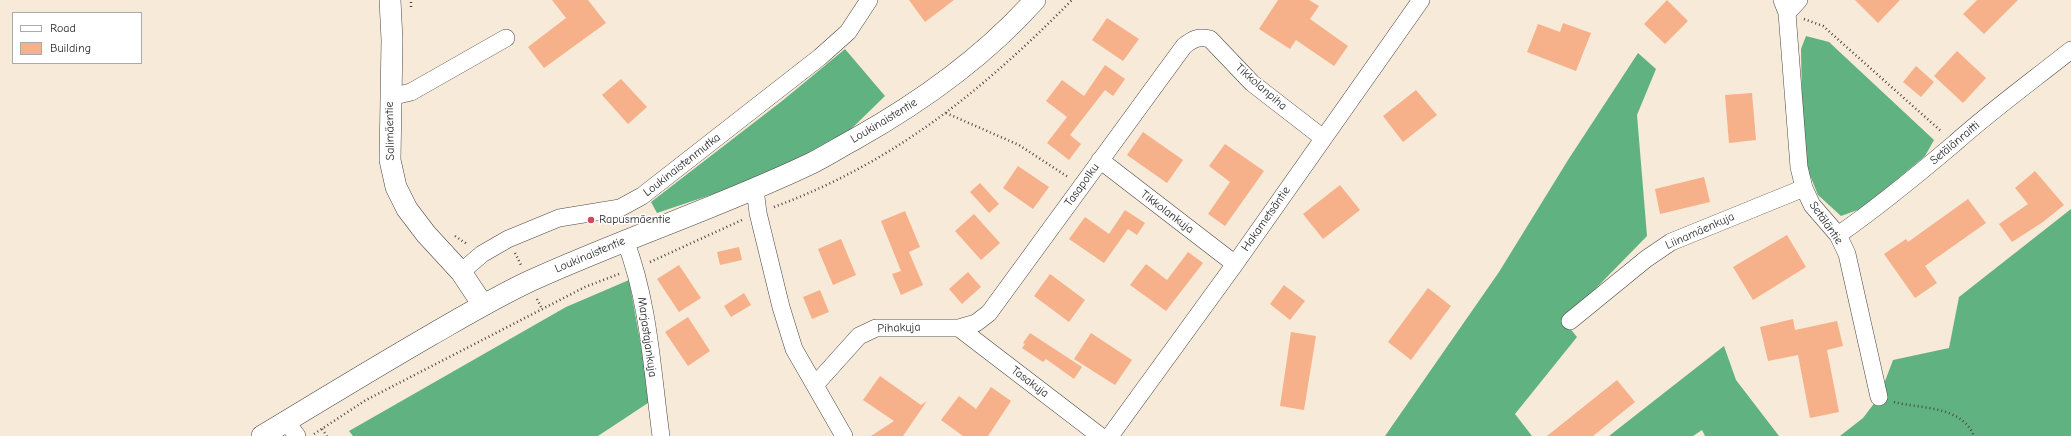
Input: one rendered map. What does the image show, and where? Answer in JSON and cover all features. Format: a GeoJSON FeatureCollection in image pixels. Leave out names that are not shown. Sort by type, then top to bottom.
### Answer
{"type":"FeatureCollection","features":[{"type":"Feature","properties":{"kind":"street","name":"Salimäentie"},"geometry":{"type":"LineString","coordinates":[[390,0],[392,40],[390,160],[396,187],[407,209],[426,234],[461,272],[484,305]]}},
{"type":"Feature","properties":{"kind":"street","name":"Loukinaistenmutka"},"geometry":{"type":"LineString","coordinates":[[461,272],[482,254],[508,239],[559,218],[620,208],[642,196],[820,57],[848,32],[869,0]]}},
{"type":"Feature","properties":{"kind":"street","name":"Loukinaistentie"},"geometry":{"type":"LineString","coordinates":[[262,436],[292,428],[484,305],[529,282],[625,240],[755,189],[814,162],[897,115],[953,75],[989,45],[1036,0]]}},
{"type":"Feature","properties":{"kind":"street","name":"Hakametsäntie"},"geometry":{"type":"LineString","coordinates":[[1110,436],[1235,264],[1421,0]]}},
{"type":"Feature","properties":{"kind":"street"},"geometry":{"type":"LineString","coordinates":[[1785,7],[1799,0]]}},
{"type":"Feature","properties":{"kind":"street","name":"Setäläntie"},"geometry":{"type":"LineString","coordinates":[[1785,7],[1799,167],[1804,188],[1812,205],[1838,235],[1846,254],[1879,397]]}},
{"type":"Feature","properties":{"kind":"street","name":"Tikkolanpiha"},"geometry":{"type":"LineString","coordinates":[[1201,36],[1210,39],[1252,83],[1323,138]]}},
{"type":"Feature","properties":{"kind":"street","name":"Tasapolku"},"geometry":{"type":"LineString","coordinates":[[959,328],[976,323],[989,313],[1184,46],[1193,39],[1201,36]]}},
{"type":"Feature","properties":{"kind":"street"},"geometry":{"type":"LineString","coordinates":[[390,97],[411,92],[506,38]]}},
{"type":"Feature","properties":{"kind":"street","name":"Setälänraitti"},"geometry":{"type":"LineString","coordinates":[[1838,235],[1869,214],[1910,182],[1955,142],[2071,50]]}},
{"type":"Feature","properties":{"kind":"street","name":"Tikkolankuja"},"geometry":{"type":"LineString","coordinates":[[1100,160],[1235,264]]}},
{"type":"Feature","properties":{"kind":"street","name":"Liinamäenkuja"},"geometry":{"type":"LineString","coordinates":[[1570,322],[1646,259],[1671,242],[1804,188]]}},
{"type":"Feature","properties":{"kind":"street"},"geometry":{"type":"LineString","coordinates":[[755,189],[758,213],[781,307],[794,349],[844,436]]}},
{"type":"Feature","properties":{"kind":"street","name":"Marjastajankuja"},"geometry":{"type":"LineString","coordinates":[[625,240],[636,269],[643,304],[661,436]]}},
{"type":"Feature","properties":{"kind":"street","name":"Pihakuja"},"geometry":{"type":"LineString","coordinates":[[815,385],[859,336],[876,328],[959,328]]}},
{"type":"Feature","properties":{"kind":"street","name":"Tasakuja"},"geometry":{"type":"LineString","coordinates":[[959,328],[1100,436]]}},
{"type":"Feature","properties":{"kind":"path"},"geometry":{"type":"LineString","coordinates":[[411,0],[411,8]]}},
{"type":"Feature","properties":{"kind":"path"},"geometry":{"type":"LineString","coordinates":[[1785,7],[1823,26],[1955,142]]}},
{"type":"Feature","properties":{"kind":"path"},"geometry":{"type":"LineString","coordinates":[[946,113],[1019,145],[1081,186]]}},
{"type":"Feature","properties":{"kind":"path"},"geometry":{"type":"LineString","coordinates":[[452,233],[482,254]]}},
{"type":"Feature","properties":{"kind":"path"},"geometry":{"type":"LineString","coordinates":[[1879,397],[1895,402],[1932,407],[1958,418],[1974,436]]}},
{"type":"Feature","properties":{"kind":"path"},"geometry":{"type":"LineString","coordinates":[[322,429],[327,436]]}},
{"type":"Feature","properties":{"kind":"green space"},"geometry":{"type":"Polygon","coordinates":[[[1806,36],[1829,42],[1934,140],[1925,156],[1863,208],[1841,216],[1818,195],[1803,158],[1801,49],[1806,36]]]}},
{"type":"Feature","properties":{"kind":"green space"},"geometry":{"type":"Polygon","coordinates":[[[845,49],[885,96],[846,134],[758,179],[657,213],[651,202],[782,101],[845,49]]]}},
{"type":"Feature","properties":{"kind":"green space"},"geometry":{"type":"Polygon","coordinates":[[[1638,53],[1656,69],[1637,115],[1647,236],[1564,321],[1577,337],[1515,414],[1532,436],[1385,436],[1499,272],[1568,160],[1638,53]]]}},
{"type":"Feature","properties":{"kind":"green space"},"geometry":{"type":"Polygon","coordinates":[[[2071,209],[2071,436],[1840,436],[1863,418],[1879,397],[1893,360],[1949,348],[1959,297],[2071,209]]]}},
{"type":"Feature","properties":{"kind":"green space"},"geometry":{"type":"Polygon","coordinates":[[[629,280],[651,401],[598,436],[353,436],[349,431],[566,307],[629,280]]]}},
{"type":"Feature","properties":{"kind":"green space"},"geometry":{"type":"Polygon","coordinates":[[[1724,346],[1736,380],[1779,436],[1705,436],[1702,430],[1693,436],[1609,436],[1724,346]]]}},
{"type":"Feature","properties":{"kind":"building"},"geometry":{"type":"Polygon","coordinates":[[[552,0],[588,0],[606,23],[544,68],[528,47],[566,18],[552,0]]]}},
{"type":"Feature","properties":{"kind":"building"},"geometry":{"type":"Polygon","coordinates":[[[909,0],[954,0],[925,22],[909,0]]]}},
{"type":"Feature","properties":{"kind":"building"},"geometry":{"type":"Polygon","coordinates":[[[1278,0],[1309,0],[1319,6],[1310,19],[1348,46],[1334,66],[1296,40],[1290,49],[1259,29],[1278,0]]]}},
{"type":"Feature","properties":{"kind":"building"},"geometry":{"type":"Polygon","coordinates":[[[1667,0],[1688,21],[1665,44],[1644,24],[1667,0]]]}},
{"type":"Feature","properties":{"kind":"building"},"geometry":{"type":"Polygon","coordinates":[[[1855,0],[1900,0],[1878,23],[1855,0]]]}},
{"type":"Feature","properties":{"kind":"building"},"geometry":{"type":"Polygon","coordinates":[[[1977,0],[2018,0],[1984,34],[1963,14],[1977,0]]]}},
{"type":"Feature","properties":{"kind":"building"},"geometry":{"type":"Polygon","coordinates":[[[1107,18],[1139,39],[1123,61],[1092,40],[1107,18]]]}},
{"type":"Feature","properties":{"kind":"building"},"geometry":{"type":"Polygon","coordinates":[[[1563,23],[1591,33],[1576,71],[1527,52],[1538,24],[1560,32],[1563,23]]]}},
{"type":"Feature","properties":{"kind":"building"},"geometry":{"type":"Polygon","coordinates":[[[1957,51],[1986,78],[1963,103],[1934,76],[1957,51]]]}},
{"type":"Feature","properties":{"kind":"building"},"geometry":{"type":"Polygon","coordinates":[[[1105,65],[1125,79],[1113,96],[1105,90],[1070,135],[1081,144],[1069,160],[1047,143],[1067,117],[1046,101],[1062,80],[1084,96],[1105,65]]]}},
{"type":"Feature","properties":{"kind":"building"},"geometry":{"type":"Polygon","coordinates":[[[1916,66],[1934,82],[1921,97],[1903,82],[1916,66]]]}},
{"type":"Feature","properties":{"kind":"building"},"geometry":{"type":"Polygon","coordinates":[[[621,79],[647,107],[628,124],[602,95],[621,79]]]}},
{"type":"Feature","properties":{"kind":"building"},"geometry":{"type":"Polygon","coordinates":[[[1416,90],[1437,115],[1403,142],[1383,116],[1416,90]]]}},
{"type":"Feature","properties":{"kind":"building"},"geometry":{"type":"Polygon","coordinates":[[[1752,93],[1756,140],[1729,143],[1725,95],[1752,93]]]}},
{"type":"Feature","properties":{"kind":"building"},"geometry":{"type":"Polygon","coordinates":[[[1143,132],[1183,160],[1167,183],[1127,155],[1143,132]]]}},
{"type":"Feature","properties":{"kind":"building"},"geometry":{"type":"Polygon","coordinates":[[[1225,144],[1264,171],[1225,226],[1208,214],[1230,182],[1209,166],[1225,144]]]}},
{"type":"Feature","properties":{"kind":"building"},"geometry":{"type":"Polygon","coordinates":[[[1018,166],[1049,187],[1033,209],[1003,188],[1018,166]]]}},
{"type":"Feature","properties":{"kind":"building"},"geometry":{"type":"Polygon","coordinates":[[[2035,171],[2064,205],[2043,222],[2012,242],[1999,224],[2028,204],[2015,188],[2035,171]]]}},
{"type":"Feature","properties":{"kind":"building"},"geometry":{"type":"Polygon","coordinates":[[[1704,177],[1710,202],[1660,214],[1655,189],[1704,177]]]}},
{"type":"Feature","properties":{"kind":"building"},"geometry":{"type":"Polygon","coordinates":[[[980,183],[999,204],[989,213],[970,192],[980,183]]]}},
{"type":"Feature","properties":{"kind":"building"},"geometry":{"type":"Polygon","coordinates":[[[1340,185],[1360,210],[1323,239],[1303,214],[1340,185]]]}},
{"type":"Feature","properties":{"kind":"building"},"geometry":{"type":"Polygon","coordinates":[[[1968,199],[1986,223],[1925,266],[1937,283],[1915,298],[1884,254],[1906,239],[1908,242],[1968,199]]]}},
{"type":"Feature","properties":{"kind":"building"},"geometry":{"type":"Polygon","coordinates":[[[1125,210],[1145,223],[1137,235],[1128,229],[1104,263],[1069,239],[1085,217],[1109,234],[1125,210]]]}},
{"type":"Feature","properties":{"kind":"building"},"geometry":{"type":"Polygon","coordinates":[[[905,211],[920,247],[909,252],[923,285],[901,295],[892,274],[901,271],[881,221],[905,211]]]}},
{"type":"Feature","properties":{"kind":"building"},"geometry":{"type":"Polygon","coordinates":[[[974,214],[1000,243],[981,260],[955,231],[974,214]]]}},
{"type":"Feature","properties":{"kind":"building"},"geometry":{"type":"Polygon","coordinates":[[[1787,235],[1806,267],[1753,300],[1733,267],[1787,235]]]}},
{"type":"Feature","properties":{"kind":"building"},"geometry":{"type":"Polygon","coordinates":[[[841,239],[856,275],[833,285],[818,249],[841,239]]]}},
{"type":"Feature","properties":{"kind":"building"},"geometry":{"type":"Polygon","coordinates":[[[739,247],[742,260],[720,265],[717,252],[739,247]]]}},
{"type":"Feature","properties":{"kind":"building"},"geometry":{"type":"Polygon","coordinates":[[[1188,252],[1203,263],[1166,311],[1130,285],[1146,264],[1167,280],[1188,252]]]}},
{"type":"Feature","properties":{"kind":"building"},"geometry":{"type":"Polygon","coordinates":[[[679,265],[701,298],[679,312],[657,279],[679,265]]]}},
{"type":"Feature","properties":{"kind":"building"},"geometry":{"type":"Polygon","coordinates":[[[968,272],[981,287],[962,304],[949,289],[968,272]]]}},
{"type":"Feature","properties":{"kind":"building"},"geometry":{"type":"Polygon","coordinates":[[[1050,274],[1085,300],[1069,322],[1034,296],[1050,274]]]}},
{"type":"Feature","properties":{"kind":"building"},"geometry":{"type":"Polygon","coordinates":[[[1284,285],[1305,301],[1290,320],[1270,304],[1284,285]]]}},
{"type":"Feature","properties":{"kind":"building"},"geometry":{"type":"Polygon","coordinates":[[[1428,288],[1451,306],[1411,360],[1388,342],[1428,288]]]}},
{"type":"Feature","properties":{"kind":"building"},"geometry":{"type":"Polygon","coordinates":[[[820,290],[829,312],[812,319],[803,297],[820,290]]]}},
{"type":"Feature","properties":{"kind":"building"},"geometry":{"type":"Polygon","coordinates":[[[744,293],[751,305],[731,317],[724,306],[744,293]]]}},
{"type":"Feature","properties":{"kind":"building"},"geometry":{"type":"Polygon","coordinates":[[[688,317],[710,351],[688,366],[665,332],[688,317]]]}},
{"type":"Feature","properties":{"kind":"building"},"geometry":{"type":"Polygon","coordinates":[[[1793,319],[1795,330],[1837,321],[1843,346],[1827,350],[1839,412],[1810,418],[1798,355],[1768,361],[1760,327],[1793,319]]]}},
{"type":"Feature","properties":{"kind":"building"},"geometry":{"type":"Polygon","coordinates":[[[1291,332],[1316,336],[1304,410],[1280,406],[1291,332]]]}},
{"type":"Feature","properties":{"kind":"building"},"geometry":{"type":"Polygon","coordinates":[[[1030,333],[1082,367],[1074,379],[1046,359],[1043,362],[1022,348],[1025,344],[1023,343],[1030,333]]]}},
{"type":"Feature","properties":{"kind":"building"},"geometry":{"type":"Polygon","coordinates":[[[1091,333],[1132,360],[1115,385],[1074,359],[1091,333]]]}},
{"type":"Feature","properties":{"kind":"building"},"geometry":{"type":"Polygon","coordinates":[[[880,376],[921,405],[927,401],[903,436],[871,436],[894,421],[863,400],[880,376]]]}},
{"type":"Feature","properties":{"kind":"building"},"geometry":{"type":"Polygon","coordinates":[[[1617,380],[1635,402],[1593,436],[1547,436],[1617,380]]]}},
{"type":"Feature","properties":{"kind":"building"},"geometry":{"type":"Polygon","coordinates":[[[991,387],[1011,401],[988,436],[963,436],[941,420],[959,396],[976,409],[991,387]]]}},
{"type":"Feature","properties":{"kind":"place","name":"Rapusmäentie"},"geometry":{"type":"Point","coordinates":[591,220]}}]}
